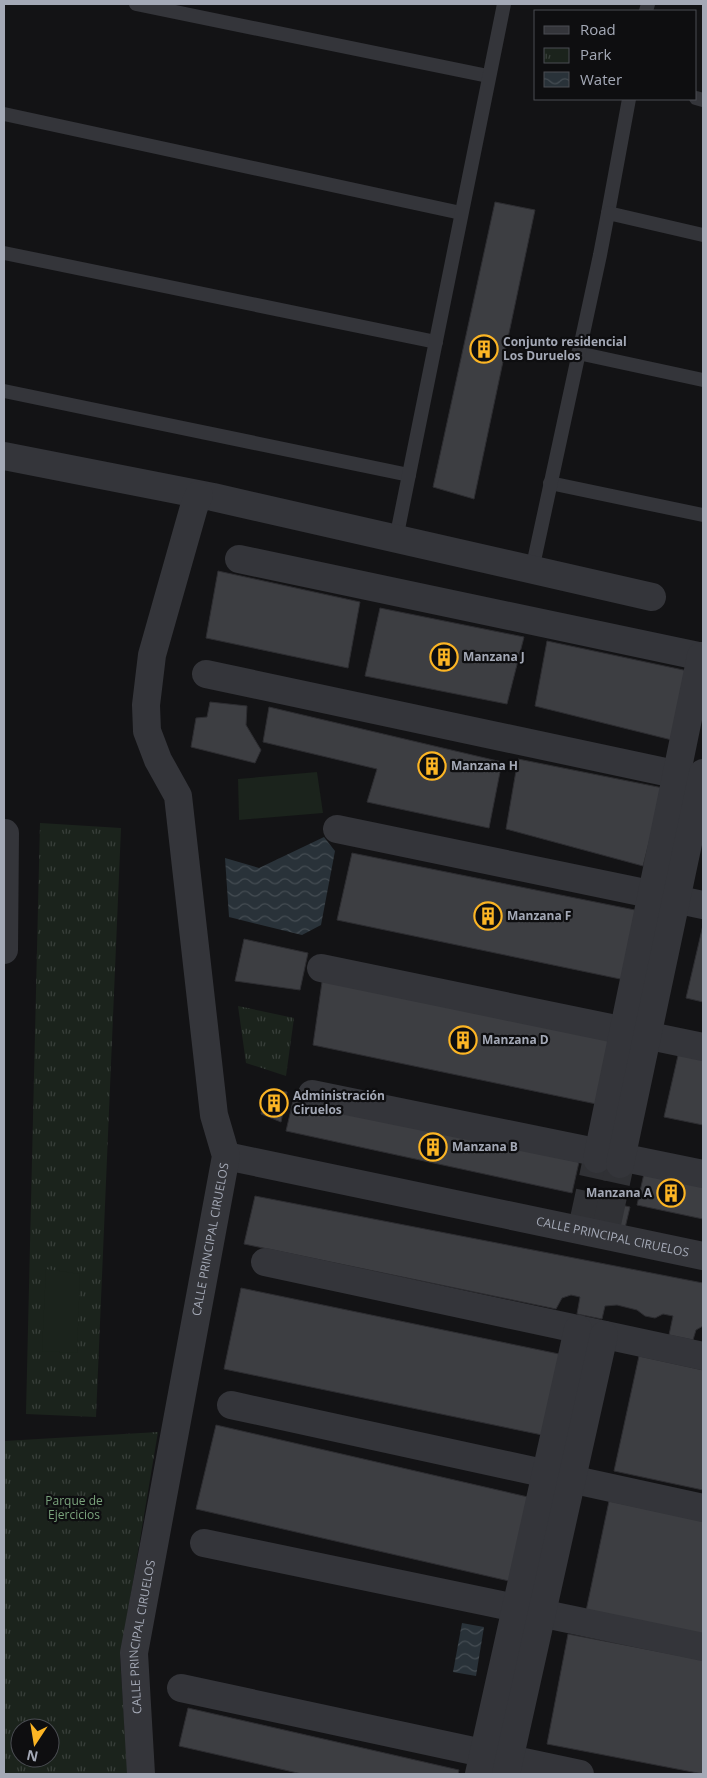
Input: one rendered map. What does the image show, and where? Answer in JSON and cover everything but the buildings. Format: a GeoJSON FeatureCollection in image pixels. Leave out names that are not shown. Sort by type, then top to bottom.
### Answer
{"type":"FeatureCollection","features":[{"type":"Feature","properties":{"kind":"street"},"geometry":{"type":"LineString","coordinates":[[4,456],[199,495],[652,597]]}},
{"type":"Feature","properties":{"kind":"street"},"geometry":{"type":"LineString","coordinates":[[199,495],[152,655],[146,713],[147,731],[158,760],[178,796],[214,1115],[226,1156]]}},
{"type":"Feature","properties":{"kind":"street"},"geometry":{"type":"LineString","coordinates":[[239,559],[702,656],[696,777],[664,896],[609,1158]]}},
{"type":"Feature","properties":{"kind":"street"},"geometry":{"type":"LineString","coordinates":[[206,674],[696,777]]}},
{"type":"Feature","properties":{"kind":"street"},"geometry":{"type":"LineString","coordinates":[[337,829],[703,904]]}},
{"type":"Feature","properties":{"kind":"street"},"geometry":{"type":"LineString","coordinates":[[4,950],[6,833]]}},
{"type":"Feature","properties":{"kind":"street"},"geometry":{"type":"LineString","coordinates":[[321,968],[703,1048]]}},
{"type":"Feature","properties":{"kind":"street"},"geometry":{"type":"LineString","coordinates":[[312,1094],[609,1158],[703,1174]]}},
{"type":"Feature","properties":{"kind":"street","name":"CALLE PRINCIPAL CIRUELOS"},"geometry":{"type":"LineString","coordinates":[[141,1774],[134,1653],[226,1156],[594,1227],[703,1256]]}},
{"type":"Feature","properties":{"kind":"street"},"geometry":{"type":"LineString","coordinates":[[265,1262],[703,1356]]}},
{"type":"Feature","properties":{"kind":"street"},"geometry":{"type":"LineString","coordinates":[[494,1765],[591,1332]]}},
{"type":"Feature","properties":{"kind":"street"},"geometry":{"type":"LineString","coordinates":[[231,1405],[703,1508]]}},
{"type":"Feature","properties":{"kind":"street"},"geometry":{"type":"LineString","coordinates":[[204,1543],[703,1647]]}},
{"type":"Feature","properties":{"kind":"street"},"geometry":{"type":"LineString","coordinates":[[181,1688],[494,1765],[580,1774]]}},
{"type":"Feature","properties":{"kind":"lane"},"geometry":{"type":"LineString","coordinates":[[136,4],[488,76]]}},
{"type":"Feature","properties":{"kind":"lane"},"geometry":{"type":"LineString","coordinates":[[396,539],[504,4]]}},
{"type":"Feature","properties":{"kind":"lane"},"geometry":{"type":"LineString","coordinates":[[532,570],[600,255],[630,100]]}},
{"type":"Feature","properties":{"kind":"lane"},"geometry":{"type":"LineString","coordinates":[[4,114],[462,213]]}},
{"type":"Feature","properties":{"kind":"lane"},"geometry":{"type":"LineString","coordinates":[[608,213],[703,235]]}},
{"type":"Feature","properties":{"kind":"lane"},"geometry":{"type":"LineString","coordinates":[[4,253],[436,342]]}},
{"type":"Feature","properties":{"kind":"lane"},"geometry":{"type":"LineString","coordinates":[[578,353],[703,380]]}},
{"type":"Feature","properties":{"kind":"lane"},"geometry":{"type":"LineString","coordinates":[[4,391],[409,475]]}},
{"type":"Feature","properties":{"kind":"lane"},"geometry":{"type":"LineString","coordinates":[[550,483],[703,515]]}},
{"type":"Feature","properties":{"kind":"green space"},"geometry":{"type":"Polygon","coordinates":[[[317,772],[323,813],[239,820],[238,779],[317,772]]]}},
{"type":"Feature","properties":{"kind":"green space"},"geometry":{"type":"Polygon","coordinates":[[[40,823],[121,828],[96,1417],[26,1414],[40,823]]]}},
{"type":"Feature","properties":{"kind":"green space"},"geometry":{"type":"Polygon","coordinates":[[[238,1006],[294,1018],[286,1076],[246,1063],[238,1006]]]}},
{"type":"Feature","properties":{"kind":"green space"},"geometry":{"type":"Polygon","coordinates":[[[46,1269],[80,1274],[77,1353],[42,1351],[46,1269]]]}},
{"type":"Feature","properties":{"kind":"green space","name":"Parque de Ejercicios"},"geometry":{"type":"Polygon","coordinates":[[[158,1432],[120,1659],[128,1774],[4,1774],[4,1441],[158,1432]]]}},
{"type":"Feature","properties":{"kind":"water"},"geometry":{"type":"Polygon","coordinates":[[[324,837],[335,851],[321,925],[302,935],[229,917],[225,858],[259,868],[324,837]]]}},
{"type":"Feature","properties":{"kind":"water"},"geometry":{"type":"Polygon","coordinates":[[[462,1623],[484,1627],[476,1676],[453,1672],[462,1623]]]}},
{"type":"Feature","properties":{"kind":"tunnel"},"geometry":{"type":"LineString","coordinates":[[584,1219],[597,1159]]}},
{"type":"Feature","properties":{"kind":"tunnel"},"geometry":{"type":"LineString","coordinates":[[607,1224],[620,1164]]}},
{"type":"Feature","properties":{"kind":"place","name":"Conjunto residencial Los Duruelos"},"geometry":{"type":"Point","coordinates":[484,349]}},
{"type":"Feature","properties":{"kind":"place","name":"Manzana J"},"geometry":{"type":"Point","coordinates":[444,657]}},
{"type":"Feature","properties":{"kind":"place","name":"Manzana H"},"geometry":{"type":"Point","coordinates":[432,766]}},
{"type":"Feature","properties":{"kind":"place","name":"Manzana F"},"geometry":{"type":"Point","coordinates":[488,916]}},
{"type":"Feature","properties":{"kind":"place","name":"Manzana D"},"geometry":{"type":"Point","coordinates":[463,1040]}},
{"type":"Feature","properties":{"kind":"place","name":"Administración Ciruelos"},"geometry":{"type":"Point","coordinates":[274,1103]}},
{"type":"Feature","properties":{"kind":"place","name":"Manzana B"},"geometry":{"type":"Point","coordinates":[433,1147]}},
{"type":"Feature","properties":{"kind":"place","name":"Manzana A"},"geometry":{"type":"Point","coordinates":[671,1193]}}]}
